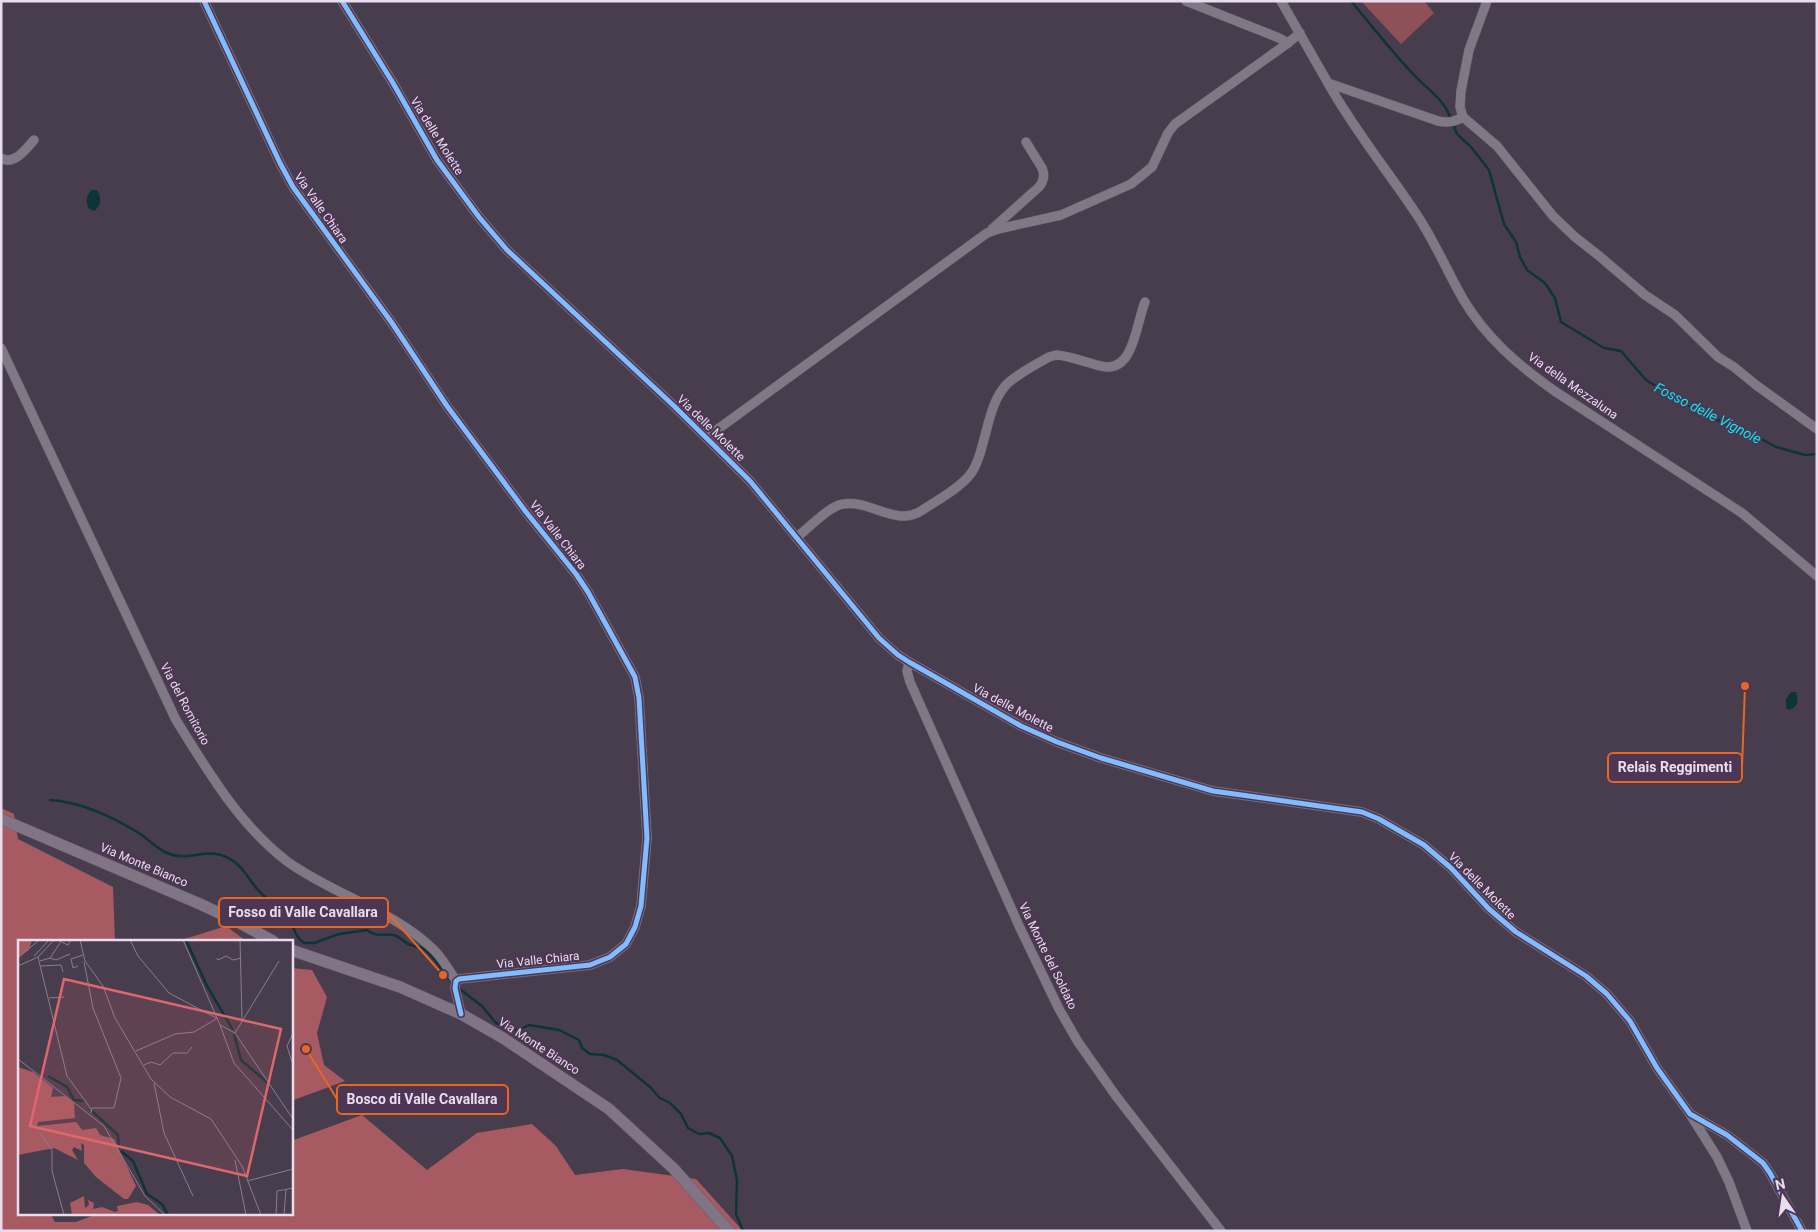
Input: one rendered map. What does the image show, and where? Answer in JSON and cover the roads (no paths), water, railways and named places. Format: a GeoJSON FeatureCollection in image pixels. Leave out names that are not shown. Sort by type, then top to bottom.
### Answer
{"type":"FeatureCollection","features":[{"type":"Feature","properties":{"kind":"main road","name":"Via Monte Bianco"},"geometry":{"type":"LineString","coordinates":[[1,819],[206,906],[271,940]]}},
{"type":"Feature","properties":{"kind":"main road","name":"Via Monte Bianco"},"geometry":{"type":"LineString","coordinates":[[292,950],[400,987],[461,1014],[502,1038],[609,1109],[674,1169],[729,1231]]}},
{"type":"Feature","properties":{"kind":"street","name":"Via Valle Chiara"},"geometry":{"type":"LineString","coordinates":[[204,1],[293,187],[392,324],[458,422],[576,574],[599,610],[635,677],[638,688],[644,762],[647,838],[640,906],[632,934],[626,944],[605,960],[590,965],[463,977],[456,981]]}},
{"type":"Feature","properties":{"kind":"street","name":"Via delle Molette"},"geometry":{"type":"LineString","coordinates":[[342,1],[393,83],[437,160],[479,217],[507,250],[707,438],[759,490],[878,638],[898,655],[1021,726],[1101,758],[1213,791],[1362,812],[1405,832],[1451,868],[1489,909],[1516,932],[1586,976],[1607,994],[1625,1015],[1657,1068],[1690,1114],[1727,1135],[1763,1164],[1770,1173],[1802,1231]]}},
{"type":"Feature","properties":{"kind":"street"},"geometry":{"type":"LineString","coordinates":[[1186,1],[1288,43]]}},
{"type":"Feature","properties":{"kind":"street","name":"Via della Mezzaluna"},"geometry":{"type":"LineString","coordinates":[[1280,1],[1340,104],[1418,217],[1464,300],[1496,343],[1526,371],[1556,392],[1742,513],[1817,576]]}},
{"type":"Feature","properties":{"kind":"street"},"geometry":{"type":"LineString","coordinates":[[1487,1],[1469,50],[1461,91],[1460,107],[1463,117],[1497,146],[1553,216],[1575,237],[1645,294],[1676,316],[1718,357],[1817,429]]}},
{"type":"Feature","properties":{"kind":"street"},"geometry":{"type":"LineString","coordinates":[[982,237],[998,229],[1066,213],[1131,184],[1152,167],[1168,132],[1175,124],[1288,43],[1298,29]]}},
{"type":"Feature","properties":{"kind":"street"},"geometry":{"type":"LineString","coordinates":[[1328,83],[1438,121],[1455,121],[1463,117]]}},
{"type":"Feature","properties":{"kind":"street"},"geometry":{"type":"LineString","coordinates":[[1,158],[7,161],[14,159],[34,140]]}},
{"type":"Feature","properties":{"kind":"street"},"geometry":{"type":"LineString","coordinates":[[707,438],[982,237],[1042,184],[1044,177],[1042,168],[1026,142]]}},
{"type":"Feature","properties":{"kind":"street"},"geometry":{"type":"LineString","coordinates":[[797,537],[835,507],[843,504],[856,504],[906,516],[917,513],[934,502],[973,471],[995,405],[1007,384],[1041,362],[1056,355],[1106,368],[1119,364],[1129,353],[1139,315],[1145,302]]}},
{"type":"Feature","properties":{"kind":"street","name":"Via del Romitorio"},"geometry":{"type":"LineString","coordinates":[[1,348],[176,720],[206,769],[232,806],[257,834],[289,862],[416,935],[440,957],[456,981]]}},
{"type":"Feature","properties":{"kind":"street","name":"Via Monte del Soldato"},"geometry":{"type":"LineString","coordinates":[[909,662],[907,671],[910,682],[1020,928],[1059,1009],[1078,1042],[1116,1096],[1221,1231]]}},
{"type":"Feature","properties":{"kind":"street"},"geometry":{"type":"LineString","coordinates":[[456,981],[455,993],[461,1014]]}},
{"type":"Feature","properties":{"kind":"street"},"geometry":{"type":"LineString","coordinates":[[1690,1114],[1717,1157],[1729,1182],[1747,1231]]}},
{"type":"Feature","properties":{"kind":"waterway","name":"Fosso delle Vignole"},"geometry":{"type":"LineString","coordinates":[[1351,1],[1406,66],[1440,100],[1451,119]]}},
{"type":"Feature","properties":{"kind":"waterway","name":"Fosso delle Vignole"},"geometry":{"type":"LineString","coordinates":[[1453,124],[1457,134],[1471,147],[1489,170],[1504,224],[1516,242],[1520,257],[1527,270],[1545,283],[1555,298],[1561,322],[1604,348],[1621,351],[1646,380],[1692,408],[1752,434],[1776,447],[1805,455],[1817,454]]}},
{"type":"Feature","properties":{"kind":"waterway"},"geometry":{"type":"LineString","coordinates":[[50,800],[86,807],[110,817],[142,835],[167,853],[176,856],[217,854],[226,857],[240,867],[259,891],[285,911],[298,937],[304,943],[314,943],[339,934],[367,930],[377,935],[394,935],[413,946],[421,947],[427,951],[453,983]]}},
{"type":"Feature","properties":{"kind":"waterway"},"geometry":{"type":"LineString","coordinates":[[457,987],[482,1006],[495,1022],[508,1030],[519,1030],[529,1025],[559,1030],[579,1040],[582,1048],[590,1054],[604,1055],[617,1060],[650,1087],[660,1098],[670,1103],[681,1114],[688,1128],[699,1134],[709,1133],[720,1138],[732,1156],[737,1180],[736,1214],[743,1231]]}},
{"type":"Feature","properties":{"kind":"place","name":"Relais Reggimenti"},"geometry":{"type":"Point","coordinates":[1745,686]}},
{"type":"Feature","properties":{"kind":"place","name":"Fosso di Valle Cavallara"},"geometry":{"type":"Point","coordinates":[443,975]}},
{"type":"Feature","properties":{"kind":"place","name":"Bosco di Valle Cavallara"},"geometry":{"type":"Point","coordinates":[306,1049]}}]}
